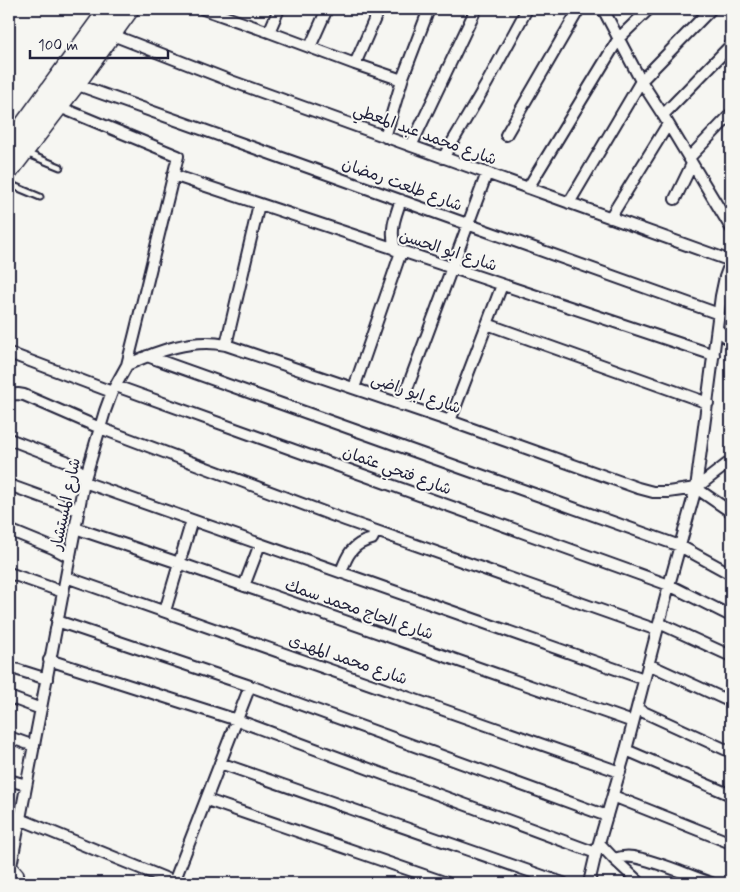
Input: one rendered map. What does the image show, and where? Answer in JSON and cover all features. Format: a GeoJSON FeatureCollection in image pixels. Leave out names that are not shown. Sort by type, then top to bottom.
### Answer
{"type":"FeatureCollection","features":[{"type":"Feature","properties":{"kind":"highway"},"geometry":{"type":"LineString","coordinates":[[9,170],[16,149],[109,9]]}},
{"type":"Feature","properties":{"kind":"highway"},"geometry":{"type":"LineString","coordinates":[[16,149],[75,84],[129,9]]}},
{"type":"Feature","properties":{"kind":"street"},"geometry":{"type":"LineString","coordinates":[[203,9],[402,80]]}},
{"type":"Feature","properties":{"kind":"street"},"geometry":{"type":"LineString","coordinates":[[269,32],[279,9]]}},
{"type":"Feature","properties":{"kind":"street"},"geometry":{"type":"LineString","coordinates":[[310,47],[327,9]]}},
{"type":"Feature","properties":{"kind":"street"},"geometry":{"type":"LineString","coordinates":[[355,64],[379,9]]}},
{"type":"Feature","properties":{"kind":"street"},"geometry":{"type":"LineString","coordinates":[[385,136],[402,80],[429,9]]}},
{"type":"Feature","properties":{"kind":"street"},"geometry":{"type":"LineString","coordinates":[[411,146],[476,9]]}},
{"type":"Feature","properties":{"kind":"street"},"geometry":{"type":"LineString","coordinates":[[443,158],[527,9]]}},
{"type":"Feature","properties":{"kind":"street"},"geometry":{"type":"LineString","coordinates":[[506,134],[579,9]]}},
{"type":"Feature","properties":{"kind":"street"},"geometry":{"type":"LineString","coordinates":[[603,9],[641,81],[731,228]]}},
{"type":"Feature","properties":{"kind":"street"},"geometry":{"type":"LineString","coordinates":[[528,188],[619,38],[649,9]]}},
{"type":"Feature","properties":{"kind":"street"},"geometry":{"type":"LineString","coordinates":[[570,203],[641,81],[711,9]]}},
{"type":"Feature","properties":{"kind":"street","name":"شارع محمد عبد المعطي"},"geometry":{"type":"LineString","coordinates":[[110,34],[231,81],[731,261]]}},
{"type":"Feature","properties":{"kind":"street"},"geometry":{"type":"LineString","coordinates":[[610,218],[665,120],[731,46]]}},
{"type":"Feature","properties":{"kind":"street","name":"شارع طلعت رمضان"},"geometry":{"type":"LineString","coordinates":[[75,84],[719,314]]}},
{"type":"Feature","properties":{"kind":"street","name":"شارع المستشار"},"geometry":{"type":"LineString","coordinates":[[10,867],[13,830],[20,819],[84,482],[105,411],[126,365],[178,156],[57,106]]}},
{"type":"Feature","properties":{"kind":"street"},"geometry":{"type":"LineString","coordinates":[[675,199],[690,161],[731,114]]}},
{"type":"Feature","properties":{"kind":"street"},"geometry":{"type":"LineString","coordinates":[[401,404],[488,174]]}},
{"type":"Feature","properties":{"kind":"street","name":"شارع ابو الحسن"},"geometry":{"type":"LineString","coordinates":[[173,175],[714,355]]}},
{"type":"Feature","properties":{"kind":"street"},"geometry":{"type":"LineString","coordinates":[[354,388],[398,251],[393,238],[392,226],[401,200]]}},
{"type":"Feature","properties":{"kind":"street"},"geometry":{"type":"LineString","coordinates":[[226,345],[259,204]]}},
{"type":"Feature","properties":{"kind":"street"},"geometry":{"type":"LineString","coordinates":[[590,883],[597,848],[620,772],[696,488],[719,314],[725,277],[731,261]]}},
{"type":"Feature","properties":{"kind":"street"},"geometry":{"type":"LineString","coordinates":[[450,421],[502,285]]}},
{"type":"Feature","properties":{"kind":"street"},"geometry":{"type":"LineString","coordinates":[[487,324],[708,403]]}},
{"type":"Feature","properties":{"kind":"street"},"geometry":{"type":"LineString","coordinates":[[717,329],[731,341]]}},
{"type":"Feature","properties":{"kind":"street","name":"شارع ابو راضى"},"geometry":{"type":"LineString","coordinates":[[126,365],[147,356],[196,343],[226,345],[450,421],[638,488],[653,492],[696,488]]}},
{"type":"Feature","properties":{"kind":"street","name":"شارع فتحي عثمان"},"geometry":{"type":"LineString","coordinates":[[9,353],[669,585],[731,616]]}},
{"type":"Feature","properties":{"kind":"street"},"geometry":{"type":"LineString","coordinates":[[147,356],[680,546],[731,574]]}},
{"type":"Feature","properties":{"kind":"street"},"geometry":{"type":"LineString","coordinates":[[9,395],[24,395],[100,428],[376,531],[658,627],[731,656]]}},
{"type":"Feature","properties":{"kind":"street"},"geometry":{"type":"LineString","coordinates":[[9,439],[66,461],[80,471],[84,482],[644,679]]}},
{"type":"Feature","properties":{"kind":"street"},"geometry":{"type":"LineString","coordinates":[[696,488],[731,461]]}},
{"type":"Feature","properties":{"kind":"street"},"geometry":{"type":"LineString","coordinates":[[9,485],[78,510]]}},
{"type":"Feature","properties":{"kind":"street"},"geometry":{"type":"LineString","coordinates":[[696,488],[731,512]]}},
{"type":"Feature","properties":{"kind":"street"},"geometry":{"type":"LineString","coordinates":[[165,611],[192,520]]}},
{"type":"Feature","properties":{"kind":"street","name":"شارع الحاج محمد سمك"},"geometry":{"type":"LineString","coordinates":[[75,528],[633,722]]}},
{"type":"Feature","properties":{"kind":"street"},"geometry":{"type":"LineString","coordinates":[[9,530],[70,557]]}},
{"type":"Feature","properties":{"kind":"street"},"geometry":{"type":"LineString","coordinates":[[340,572],[353,548],[360,543],[372,539],[376,531]]}},
{"type":"Feature","properties":{"kind":"street"},"geometry":{"type":"LineString","coordinates":[[244,586],[260,544]]}},
{"type":"Feature","properties":{"kind":"street"},"geometry":{"type":"LineString","coordinates":[[9,573],[63,592]]}},
{"type":"Feature","properties":{"kind":"street","name":"شارع محمد المهدى"},"geometry":{"type":"LineString","coordinates":[[66,577],[620,772]]}},
{"type":"Feature","properties":{"kind":"street"},"geometry":{"type":"LineString","coordinates":[[58,621],[250,686],[607,816]]}},
{"type":"Feature","properties":{"kind":"street"},"geometry":{"type":"LineString","coordinates":[[50,660],[237,720],[597,848],[640,883]]}},
{"type":"Feature","properties":{"kind":"street"},"geometry":{"type":"LineString","coordinates":[[648,664],[731,702]]}},
{"type":"Feature","properties":{"kind":"street"},"geometry":{"type":"LineString","coordinates":[[9,667],[46,679]]}},
{"type":"Feature","properties":{"kind":"street"},"geometry":{"type":"LineString","coordinates":[[20,819],[176,883],[250,686]]}},
{"type":"Feature","properties":{"kind":"street"},"geometry":{"type":"LineString","coordinates":[[9,697],[41,708]]}},
{"type":"Feature","properties":{"kind":"street"},"geometry":{"type":"LineString","coordinates":[[637,709],[731,752]]}},
{"type":"Feature","properties":{"kind":"street"},"geometry":{"type":"LineString","coordinates":[[9,737],[34,746]]}},
{"type":"Feature","properties":{"kind":"street"},"geometry":{"type":"LineString","coordinates":[[626,750],[731,795]]}},
{"type":"Feature","properties":{"kind":"street"},"geometry":{"type":"LineString","coordinates":[[220,763],[563,883]]}},
{"type":"Feature","properties":{"kind":"street"},"geometry":{"type":"LineString","coordinates":[[9,780],[26,785]]}},
{"type":"Feature","properties":{"kind":"street"},"geometry":{"type":"LineString","coordinates":[[613,796],[731,843]]}},
{"type":"Feature","properties":{"kind":"street"},"geometry":{"type":"LineString","coordinates":[[207,800],[447,883]]}},
{"type":"Feature","properties":{"kind":"street"},"geometry":{"type":"LineString","coordinates":[[614,860],[632,857],[652,862],[711,883]]}},
{"type":"Feature","properties":{"kind":"street"},"geometry":{"type":"LineString","coordinates":[[10,867],[18,874],[19,883]]}},
{"type":"Feature","properties":{"kind":"lane"},"geometry":{"type":"LineString","coordinates":[[16,149],[60,168]]}},
{"type":"Feature","properties":{"kind":"lane"},"geometry":{"type":"LineString","coordinates":[[9,184],[40,197]]}}]}
